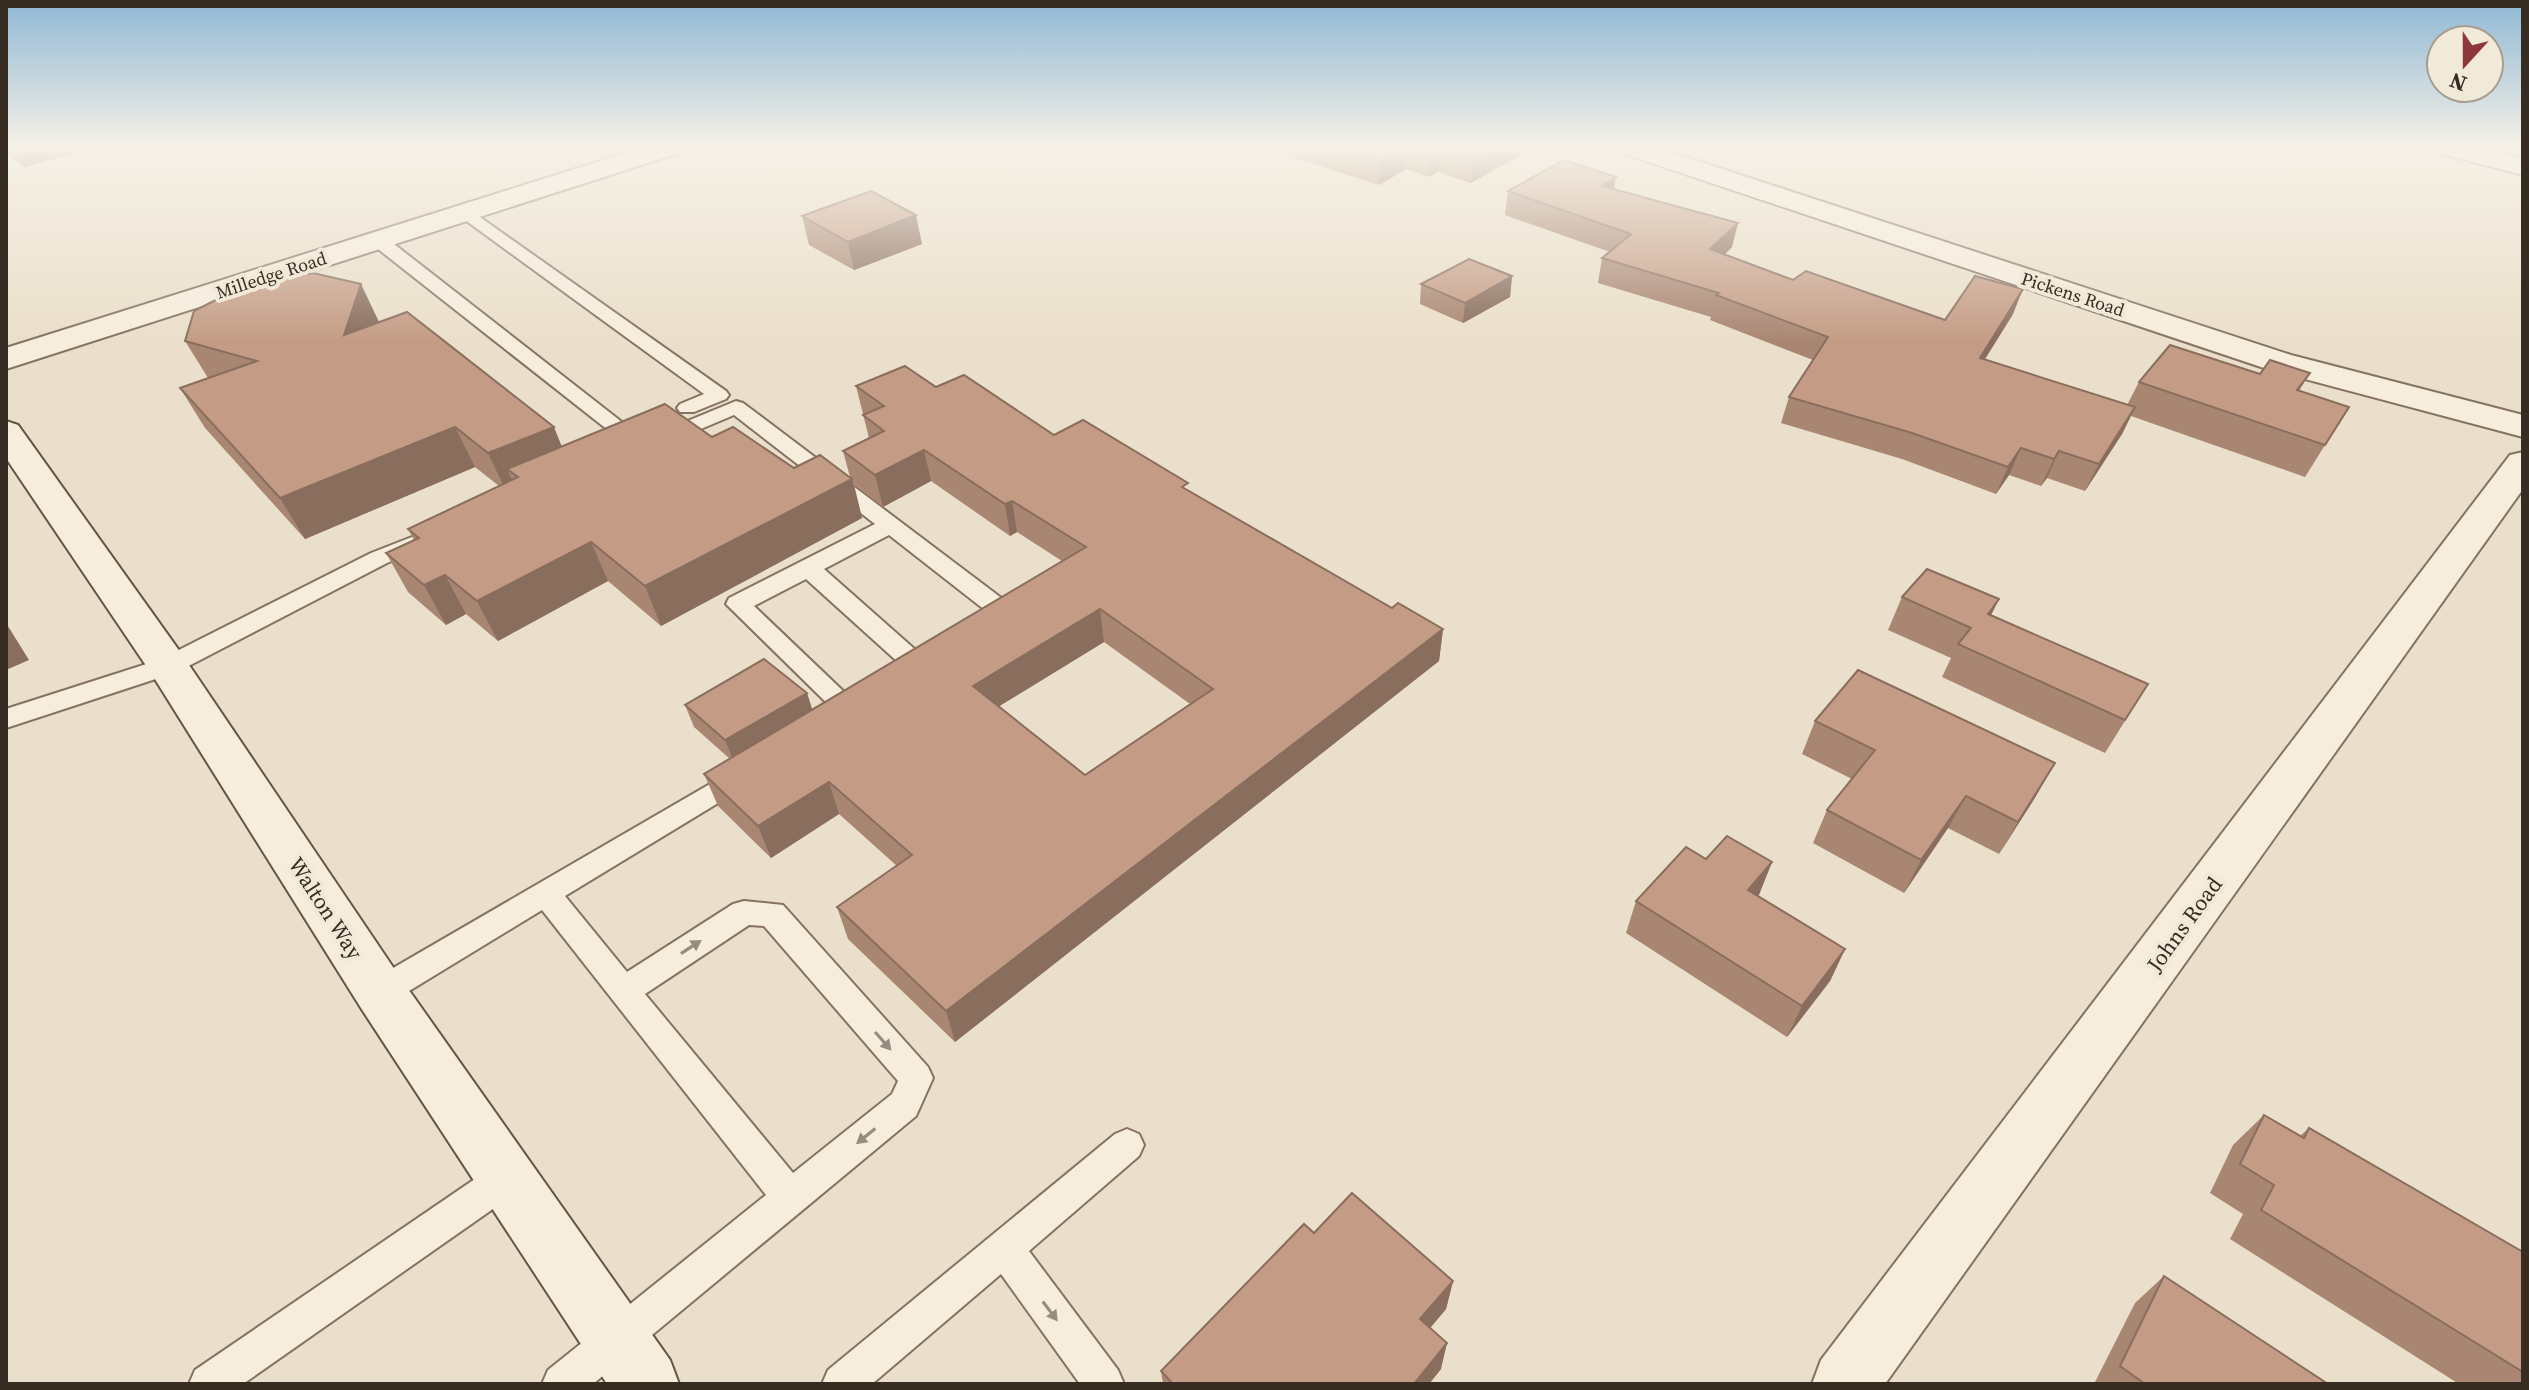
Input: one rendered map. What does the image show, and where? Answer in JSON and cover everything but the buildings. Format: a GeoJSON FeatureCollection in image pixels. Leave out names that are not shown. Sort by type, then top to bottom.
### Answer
{"type":"FeatureCollection","features":[{"type":"Feature","properties":{"kind":"street","name":"Milledge Road"},"geometry":{"type":"LineString","coordinates":[[6,359],[471,212]]}},
{"type":"Feature","properties":{"kind":"street","name":"Pickens Road"},"geometry":{"type":"LineString","coordinates":[[1824,212],[2279,362],[2523,426]]}},
{"type":"Feature","properties":{"kind":"street","name":"Walton Way"},"geometry":{"type":"LineString","coordinates":[[6,432],[168,666],[380,992],[646,1384]]}},
{"type":"Feature","properties":{"kind":"street","name":"Johns Road"},"geometry":{"type":"LineString","coordinates":[[1845,1384],[2523,463]]}},
{"type":"Feature","properties":{"kind":"lane"},"geometry":{"type":"LineString","coordinates":[[467,213],[728,401],[1007,615],[969,637]]}},
{"type":"Feature","properties":{"kind":"lane"},"geometry":{"type":"LineString","coordinates":[[379,241],[625,434],[728,401]]}},
{"type":"Feature","properties":{"kind":"lane"},"geometry":{"type":"LineString","coordinates":[[622,455],[728,401]]}},
{"type":"Feature","properties":{"kind":"lane"},"geometry":{"type":"LineString","coordinates":[[849,709],[738,604],[891,525]]}},
{"type":"Feature","properties":{"kind":"lane"},"geometry":{"type":"LineString","coordinates":[[6,719],[168,666],[379,558],[436,534]]}},
{"type":"Feature","properties":{"kind":"lane"},"geometry":{"type":"LineString","coordinates":[[808,568],[919,667]]}},
{"type":"Feature","properties":{"kind":"lane"},"geometry":{"type":"LineString","coordinates":[[896,681],[944,652]]}},
{"type":"Feature","properties":{"kind":"lane"},"geometry":{"type":"LineString","coordinates":[[823,726],[873,695]]}},
{"type":"Feature","properties":{"kind":"lane"},"geometry":{"type":"LineString","coordinates":[[380,992],[757,766]]}},
{"type":"Feature","properties":{"kind":"lane"},"geometry":{"type":"LineString","coordinates":[[546,894],[791,1198]]}},
{"type":"Feature","properties":{"kind":"lane"},"geometry":{"type":"LineString","coordinates":[[562,1384],[904,1105],[916,1078],[772,914],[744,913],[625,990]]}},
{"type":"Feature","properties":{"kind":"lane"},"geometry":{"type":"LineString","coordinates":[[842,1384],[1127,1145]]}},
{"type":"Feature","properties":{"kind":"lane"},"geometry":{"type":"LineString","coordinates":[[209,1384],[507,1178]]}},
{"type":"Feature","properties":{"kind":"lane"},"geometry":{"type":"LineString","coordinates":[[1004,1248],[1104,1384]]}}]}
